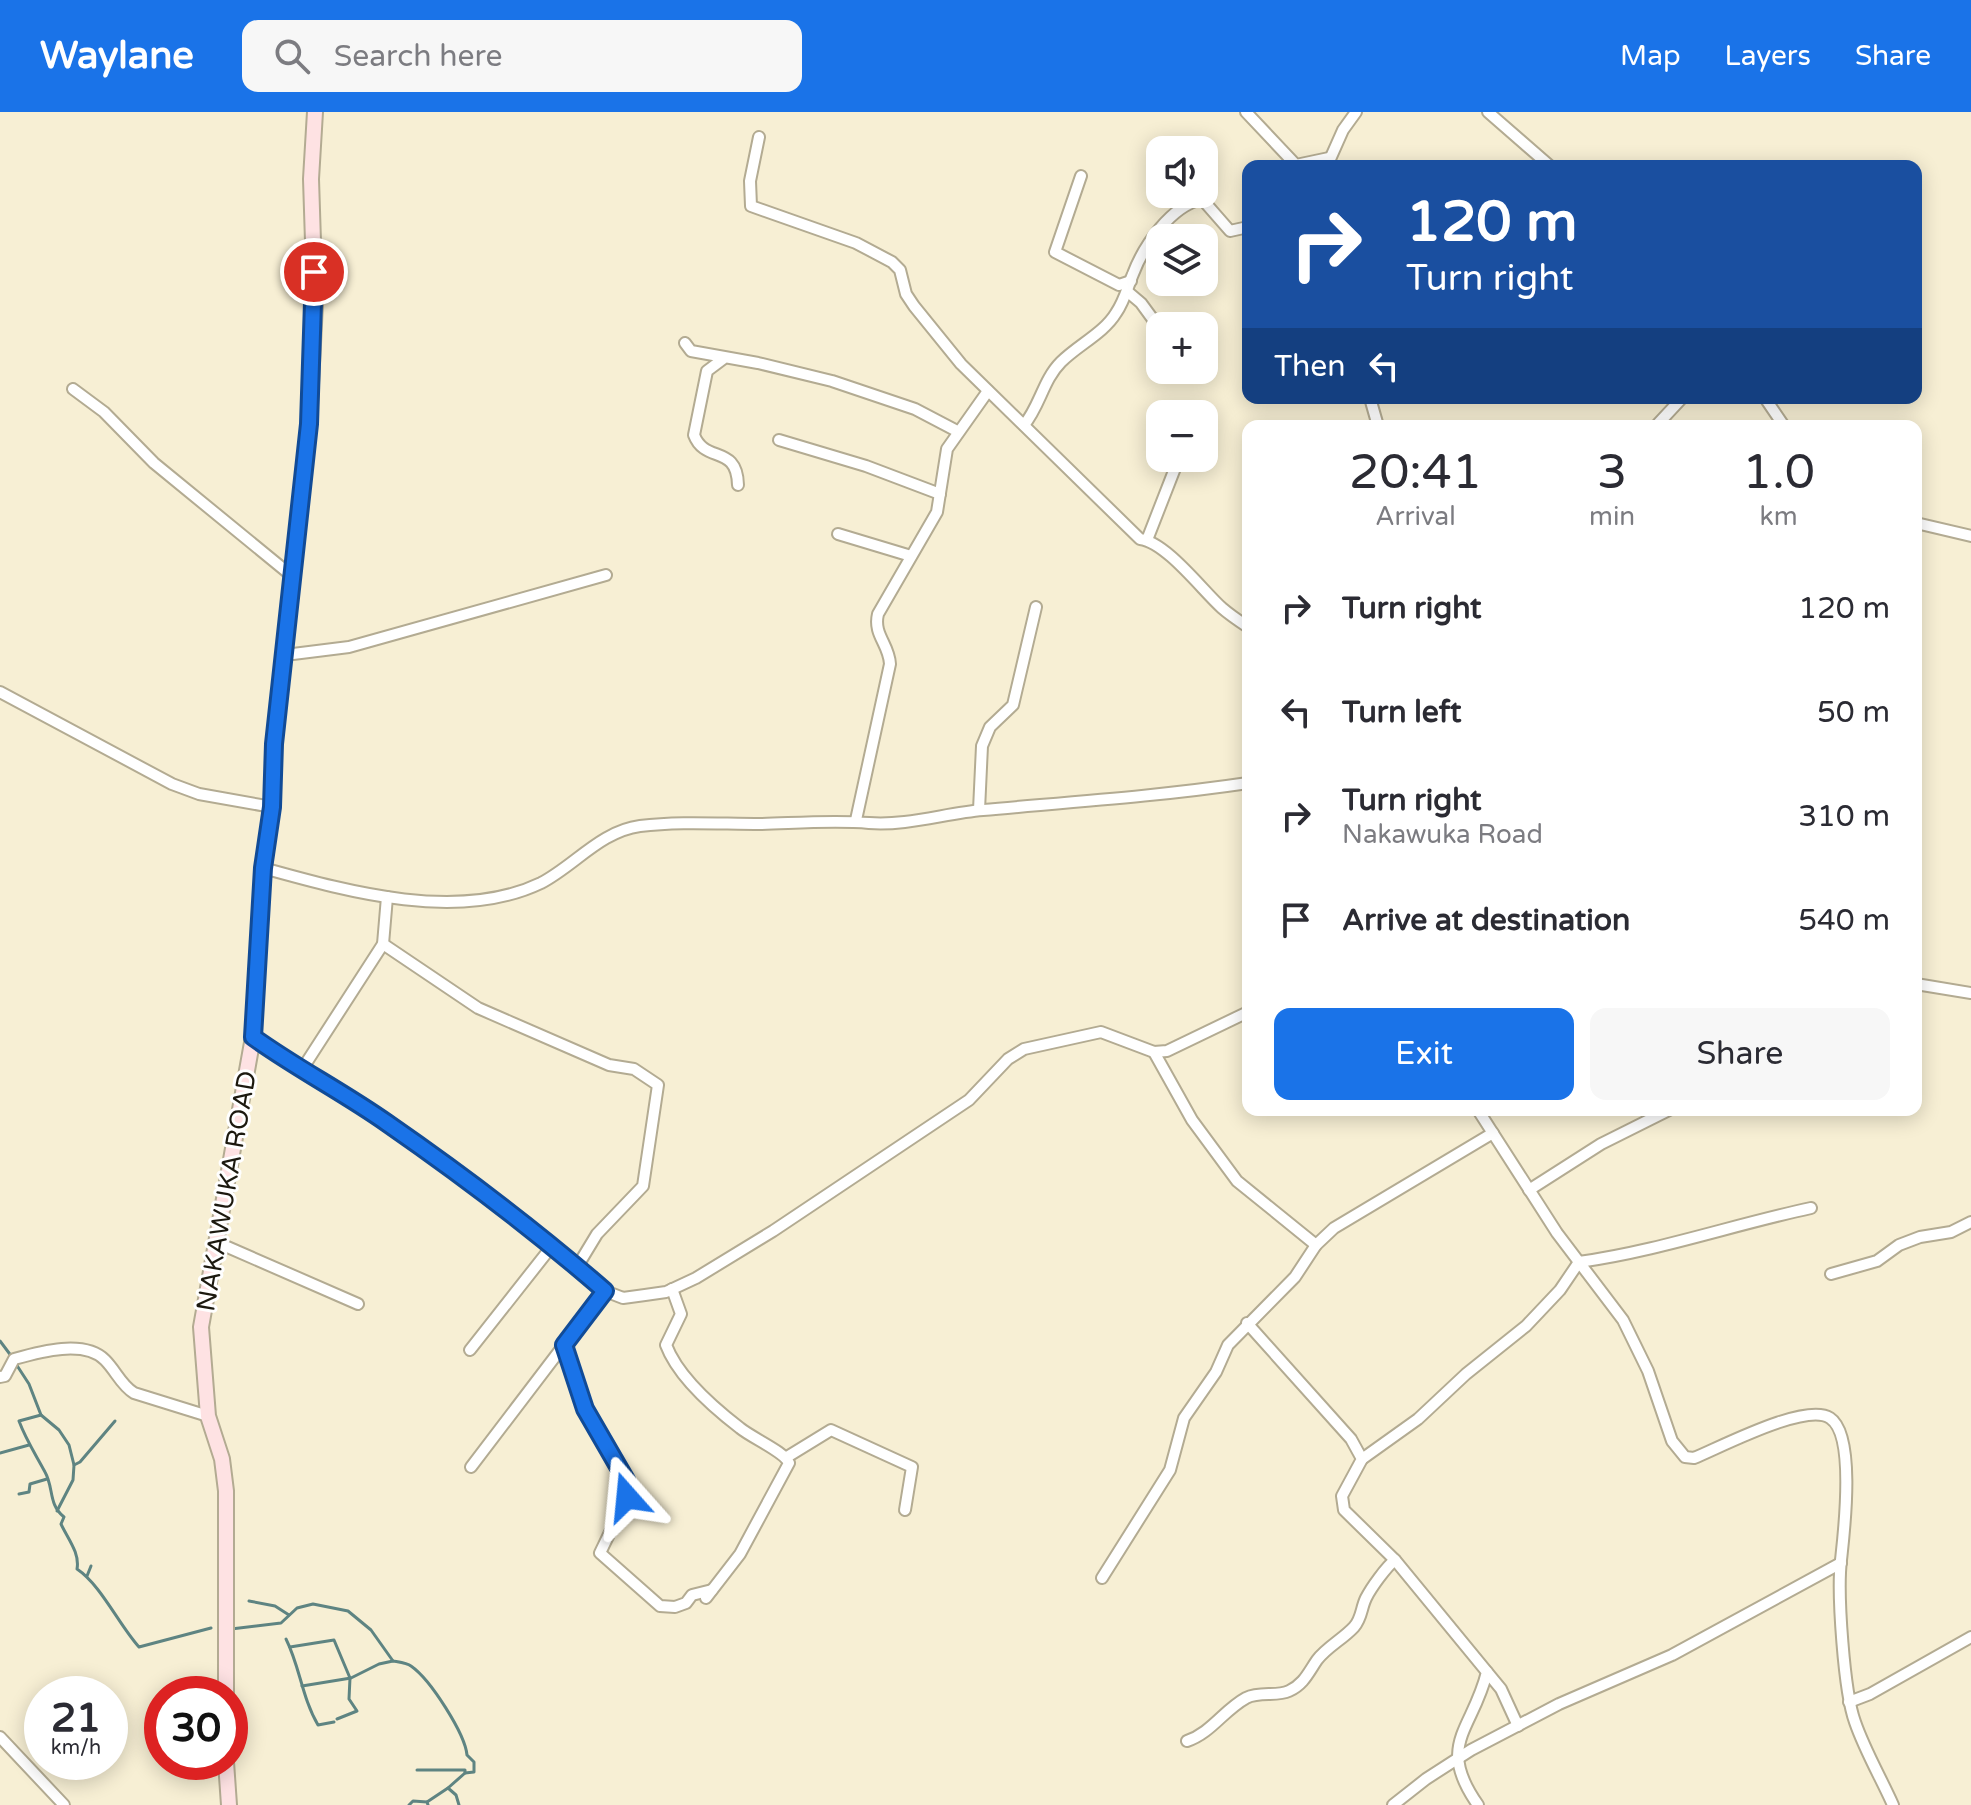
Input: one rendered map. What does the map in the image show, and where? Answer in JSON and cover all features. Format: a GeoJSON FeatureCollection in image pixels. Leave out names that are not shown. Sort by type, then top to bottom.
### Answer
{"type":"FeatureCollection","features":[{"type":"Feature","properties":{"kind":"main road","name":"NAKAWUKA ROAD"},"geometry":{"type":"LineString","coordinates":[[226,1676],[226,1491],[222,1459],[208,1416],[200,1341],[253,1037],[263,868],[272,807],[274,744],[309,424],[315,304],[311,179],[315,112]]}},
{"type":"Feature","properties":{"kind":"main road"},"geometry":{"type":"LineString","coordinates":[[227,1780],[229,1805]]}},
{"type":"Feature","properties":{"kind":"street"},"geometry":{"type":"LineString","coordinates":[[1246,112],[1291,160]]}},
{"type":"Feature","properties":{"kind":"street"},"geometry":{"type":"LineString","coordinates":[[1329,160],[1343,130],[1356,112]]}},
{"type":"Feature","properties":{"kind":"street"},"geometry":{"type":"LineString","coordinates":[[1497,114],[1544,160]]}},
{"type":"Feature","properties":{"kind":"street"},"geometry":{"type":"LineString","coordinates":[[759,137],[748,198],[751,206],[856,243],[892,262],[900,270],[906,294],[914,306],[988,391],[1091,495],[1242,623]]}},
{"type":"Feature","properties":{"kind":"street"},"geometry":{"type":"LineString","coordinates":[[1081,176],[1055,252],[1119,285],[1129,287],[1148,312]]}},
{"type":"Feature","properties":{"kind":"street"},"geometry":{"type":"LineString","coordinates":[[1024,425],[1060,363],[1108,324],[1154,235],[1192,201],[1202,199],[1230,231],[1242,228]]}},
{"type":"Feature","properties":{"kind":"street"},"geometry":{"type":"LineString","coordinates":[[685,343],[691,351],[832,381],[915,409],[957,431]]}},
{"type":"Feature","properties":{"kind":"street"},"geometry":{"type":"LineString","coordinates":[[723,359],[707,371],[694,435],[702,448],[733,462],[738,470],[738,485]]}},
{"type":"Feature","properties":{"kind":"street"},"geometry":{"type":"LineString","coordinates":[[73,389],[104,412],[154,463],[292,576]]}},
{"type":"Feature","properties":{"kind":"street"},"geometry":{"type":"LineString","coordinates":[[856,820],[890,664],[889,651],[878,637],[875,624],[878,614],[937,512],[947,449],[988,391]]}},
{"type":"Feature","properties":{"kind":"street"},"geometry":{"type":"LineString","coordinates":[[1662,420],[1676,404]]}},
{"type":"Feature","properties":{"kind":"street"},"geometry":{"type":"LineString","coordinates":[[779,440],[866,466],[940,494]]}},
{"type":"Feature","properties":{"kind":"street"},"geometry":{"type":"LineString","coordinates":[[1147,540],[1174,472]]}},
{"type":"Feature","properties":{"kind":"street"},"geometry":{"type":"LineString","coordinates":[[1922,524],[1971,536]]}},
{"type":"Feature","properties":{"kind":"street"},"geometry":{"type":"LineString","coordinates":[[838,534],[911,556]]}},
{"type":"Feature","properties":{"kind":"street"},"geometry":{"type":"LineString","coordinates":[[285,655],[349,647],[606,575]]}},
{"type":"Feature","properties":{"kind":"street"},"geometry":{"type":"LineString","coordinates":[[979,810],[982,746],[990,727],[1013,705],[1036,607]]}},
{"type":"Feature","properties":{"kind":"street"},"geometry":{"type":"LineString","coordinates":[[0,692],[172,784],[199,794],[272,807]]}},
{"type":"Feature","properties":{"kind":"street"},"geometry":{"type":"LineString","coordinates":[[263,868],[371,896],[420,901],[500,898],[545,881],[604,840],[637,827],[714,821],[757,824],[856,820],[868,823],[979,810],[1161,796],[1242,784]]}},
{"type":"Feature","properties":{"kind":"street"},"geometry":{"type":"LineString","coordinates":[[301,1071],[383,944],[387,897]]}},
{"type":"Feature","properties":{"kind":"street"},"geometry":{"type":"LineString","coordinates":[[383,944],[478,1008],[597,1060],[634,1069],[658,1085],[643,1186],[597,1234],[577,1267]]}},
{"type":"Feature","properties":{"kind":"street"},"geometry":{"type":"LineString","coordinates":[[1922,985],[1971,993]]}},
{"type":"Feature","properties":{"kind":"street"},"geometry":{"type":"LineString","coordinates":[[253,1037],[301,1071],[384,1120],[552,1246],[613,1297],[623,1298],[672,1289],[773,1231],[969,1100],[1016,1053],[1101,1032],[1154,1052],[1167,1051],[1242,1015]]}},
{"type":"Feature","properties":{"kind":"street"},"geometry":{"type":"LineString","coordinates":[[1154,1052],[1192,1120],[1237,1181],[1316,1245]]}},
{"type":"Feature","properties":{"kind":"street"},"geometry":{"type":"LineString","coordinates":[[1482,1116],[1529,1190],[1623,1320],[1648,1371],[1672,1441],[1685,1457],[1694,1458],[1803,1414],[1829,1416],[1835,1422],[1845,1461],[1848,1514],[1841,1563],[1849,1702],[1893,1805]]}},
{"type":"Feature","properties":{"kind":"street"},"geometry":{"type":"LineString","coordinates":[[1529,1190],[1590,1151],[1657,1116]]}},
{"type":"Feature","properties":{"kind":"street"},"geometry":{"type":"LineString","coordinates":[[1102,1578],[1170,1470],[1184,1418],[1192,1403],[1216,1372],[1228,1345],[1247,1323],[1295,1277],[1316,1245],[1371,1204],[1493,1133]]}},
{"type":"Feature","properties":{"kind":"street"},"geometry":{"type":"LineString","coordinates":[[1518,1726],[1501,1689],[1395,1560],[1354,1521],[1341,1503],[1362,1459],[1418,1419],[1466,1374],[1532,1320],[1560,1290],[1579,1262],[1633,1254],[1811,1208]]}},
{"type":"Feature","properties":{"kind":"street"},"geometry":{"type":"LineString","coordinates":[[1831,1274],[1877,1261],[1910,1241],[1951,1232],[1971,1222]]}},
{"type":"Feature","properties":{"kind":"street"},"geometry":{"type":"LineString","coordinates":[[216,1242],[358,1304]]}},
{"type":"Feature","properties":{"kind":"street"},"geometry":{"type":"LineString","coordinates":[[470,1350],[552,1246]]}},
{"type":"Feature","properties":{"kind":"street"},"geometry":{"type":"LineString","coordinates":[[672,1289],[681,1314],[666,1345],[678,1368],[738,1427],[787,1457]]}},
{"type":"Feature","properties":{"kind":"street"},"geometry":{"type":"LineString","coordinates":[[471,1467],[605,1291]]}},
{"type":"Feature","properties":{"kind":"street"},"geometry":{"type":"LineString","coordinates":[[1247,1323],[1351,1439],[1362,1459]]}},
{"type":"Feature","properties":{"kind":"street"},"geometry":{"type":"LineString","coordinates":[[564,1345],[585,1409],[626,1480],[627,1497],[600,1553],[660,1606],[675,1607],[686,1603],[692,1595],[709,1594],[740,1554],[756,1526],[787,1471],[787,1457]]}},
{"type":"Feature","properties":{"kind":"street"},"geometry":{"type":"LineString","coordinates":[[0,1377],[5,1376],[14,1359],[52,1348],[72,1348],[103,1357],[134,1393],[208,1416]]}},
{"type":"Feature","properties":{"kind":"street"},"geometry":{"type":"LineString","coordinates":[[787,1457],[831,1430],[912,1467],[905,1510]]}},
{"type":"Feature","properties":{"kind":"street"},"geometry":{"type":"LineString","coordinates":[[1187,1741],[1201,1736],[1248,1697],[1264,1692],[1286,1692],[1308,1678],[1317,1660],[1354,1627],[1365,1599],[1379,1582],[1383,1569],[1395,1560]]}},
{"type":"Feature","properties":{"kind":"street"},"geometry":{"type":"LineString","coordinates":[[1393,1805],[1426,1779],[1518,1726],[1672,1655],[1841,1563]]}},
{"type":"Feature","properties":{"kind":"street"},"geometry":{"type":"LineString","coordinates":[[1849,1702],[1870,1694],[1971,1637]]}},
{"type":"Feature","properties":{"kind":"street"},"geometry":{"type":"LineString","coordinates":[[1478,1805],[1456,1761],[1458,1745],[1487,1672]]}},
{"type":"Feature","properties":{"kind":"street"},"geometry":{"type":"LineString","coordinates":[[0,1737],[64,1805]]}},
{"type":"Feature","properties":{"kind":"waterway"},"geometry":{"type":"LineString","coordinates":[[0,1341],[12,1357]]}},
{"type":"Feature","properties":{"kind":"waterway"},"geometry":{"type":"LineString","coordinates":[[16,1364],[29,1384],[41,1415],[19,1421],[48,1478],[53,1501],[64,1517],[61,1524],[75,1552],[77,1569],[102,1595],[139,1647],[211,1628]]}},
{"type":"Feature","properties":{"kind":"waterway"},"geometry":{"type":"LineString","coordinates":[[41,1415],[59,1430],[69,1445],[74,1465]]}},
{"type":"Feature","properties":{"kind":"waterway"},"geometry":{"type":"LineString","coordinates":[[57,1511],[73,1480],[74,1465],[115,1421]]}},
{"type":"Feature","properties":{"kind":"waterway"},"geometry":{"type":"LineString","coordinates":[[0,1453],[29,1445]]}},
{"type":"Feature","properties":{"kind":"waterway"},"geometry":{"type":"LineString","coordinates":[[19,1494],[29,1492],[30,1484],[47,1479]]}},
{"type":"Feature","properties":{"kind":"waterway"},"geometry":{"type":"LineString","coordinates":[[87,1576],[91,1566]]}},
{"type":"Feature","properties":{"kind":"waterway"},"geometry":{"type":"LineString","coordinates":[[249,1601],[275,1606],[289,1615]]}},
{"type":"Feature","properties":{"kind":"waterway"},"geometry":{"type":"LineString","coordinates":[[231,1629],[281,1623],[297,1608],[313,1604],[348,1611],[371,1630],[393,1661],[409,1665],[419,1673],[454,1721],[467,1755],[474,1762],[474,1772],[465,1773],[448,1788],[456,1795],[459,1805]]}},
{"type":"Feature","properties":{"kind":"waterway"},"geometry":{"type":"LineString","coordinates":[[286,1639],[318,1725],[334,1722]]}},
{"type":"Feature","properties":{"kind":"waterway"},"geometry":{"type":"LineString","coordinates":[[290,1647],[334,1640],[350,1678],[349,1699],[357,1711],[337,1719]]}},
{"type":"Feature","properties":{"kind":"waterway"},"geometry":{"type":"LineString","coordinates":[[302,1686],[351,1678],[379,1664],[393,1661]]}},
{"type":"Feature","properties":{"kind":"waterway"},"geometry":{"type":"LineString","coordinates":[[417,1770],[465,1770],[465,1773]]}},
{"type":"Feature","properties":{"kind":"waterway"},"geometry":{"type":"LineString","coordinates":[[427,1802],[448,1788]]}},
{"type":"Feature","properties":{"kind":"waterway"},"geometry":{"type":"LineString","coordinates":[[409,1805],[413,1801],[427,1802],[428,1805]]}},
{"type":"Feature","properties":{"kind":"route"},"geometry":{"type":"LineString","coordinates":[[314,272],[309,424],[274,744],[272,807],[263,868],[253,1037],[301,1071],[384,1120],[495,1202],[605,1291],[564,1345],[585,1409],[626,1480],[627,1497]]}}]}
